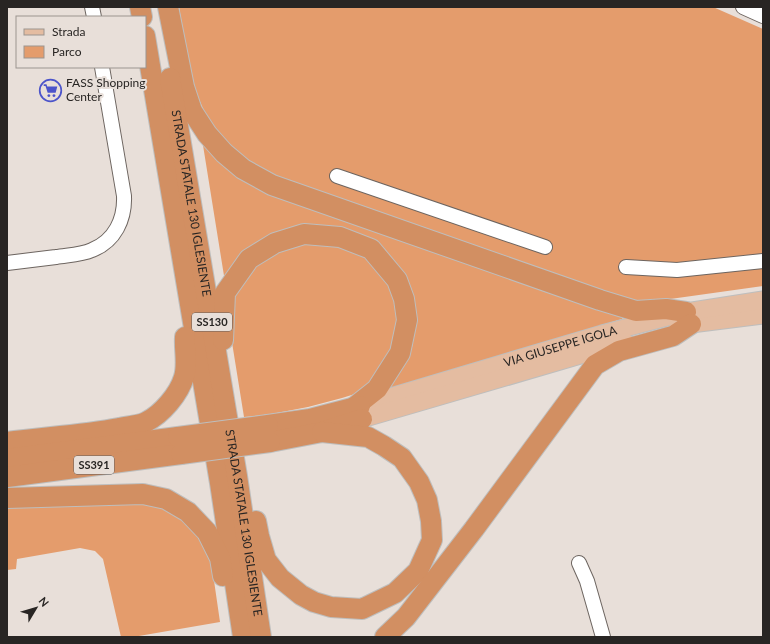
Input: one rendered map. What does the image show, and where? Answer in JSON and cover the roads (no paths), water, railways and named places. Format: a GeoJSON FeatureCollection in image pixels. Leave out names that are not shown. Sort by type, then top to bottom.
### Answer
{"type":"FeatureCollection","features":[{"type":"Feature","properties":{"kind":"highway","name":"STRADA STATALE 130 IGLESIENTE"},"geometry":{"type":"LineString","coordinates":[[158,7],[222,382],[261,637]]}},
{"type":"Feature","properties":{"kind":"highway"},"geometry":{"type":"LineString","coordinates":[[168,7],[184,87],[192,111],[206,134],[224,153],[243,169],[272,185],[600,300],[636,311],[666,309],[689,318],[673,336],[619,351],[595,365],[474,529],[406,617],[385,637]]}},
{"type":"Feature","properties":{"kind":"highway","name":"STRADA STATALE 130 IGLESIENTE"},"geometry":{"type":"LineString","coordinates":[[146,42],[220,483],[243,637]]}},
{"type":"Feature","properties":{"kind":"highway"},"geometry":{"type":"LineString","coordinates":[[222,382],[225,293],[249,259],[274,243],[304,234],[340,238],[371,249],[397,280],[404,299],[407,320],[400,353],[377,389],[359,411]]}},
{"type":"Feature","properties":{"kind":"highway"},"geometry":{"type":"LineString","coordinates":[[7,442],[97,432],[145,423],[158,414],[168,404],[178,390],[185,376],[187,289]]}},
{"type":"Feature","properties":{"kind":"highway","name":"SS391"},"geometry":{"type":"LineString","coordinates":[[7,477],[180,446],[269,434],[322,432],[359,411]]}},
{"type":"Feature","properties":{"kind":"highway","name":"SS391"},"geometry":{"type":"LineString","coordinates":[[269,434],[310,419],[359,411]]}},
{"type":"Feature","properties":{"kind":"highway"},"geometry":{"type":"LineString","coordinates":[[237,476],[251,489],[259,536],[266,560],[280,578],[301,595],[314,602],[331,607],[362,609],[395,593],[418,571],[432,540],[431,521],[427,500],[422,488],[402,458],[368,437],[322,432]]}},
{"type":"Feature","properties":{"kind":"highway","name":"SS391"},"geometry":{"type":"LineString","coordinates":[[7,459],[180,446]]}},
{"type":"Feature","properties":{"kind":"highway"},"geometry":{"type":"LineString","coordinates":[[7,498],[143,494],[166,499],[188,512],[207,532],[220,558],[233,637]]}},
{"type":"Feature","properties":{"kind":"main road","name":"VIA GIUSEPPE IGOLA"},"geometry":{"type":"LineString","coordinates":[[359,411],[689,318],[763,300]]}},
{"type":"Feature","properties":{"kind":"main road","name":"VIA GIUSEPPE IGOLA"},"geometry":{"type":"LineString","coordinates":[[689,318],[763,315]]}},
{"type":"Feature","properties":{"kind":"street"},"geometry":{"type":"LineString","coordinates":[[743,7],[763,16]]}},
{"type":"Feature","properties":{"kind":"street"},"geometry":{"type":"LineString","coordinates":[[7,264],[76,254],[93,250],[106,242],[112,236],[119,224],[123,212],[124,196],[102,68]]}},
{"type":"Feature","properties":{"kind":"street"},"geometry":{"type":"LineString","coordinates":[[337,176],[545,247]]}},
{"type":"Feature","properties":{"kind":"street"},"geometry":{"type":"LineString","coordinates":[[626,267],[677,270],[763,261]]}},
{"type":"Feature","properties":{"kind":"street"},"geometry":{"type":"LineString","coordinates":[[579,563],[587,581],[603,637]]}},
{"type":"Feature","properties":{"kind":"place","name":"FASS Shopping Center"},"geometry":{"type":"Point","coordinates":[51,90]}}]}
